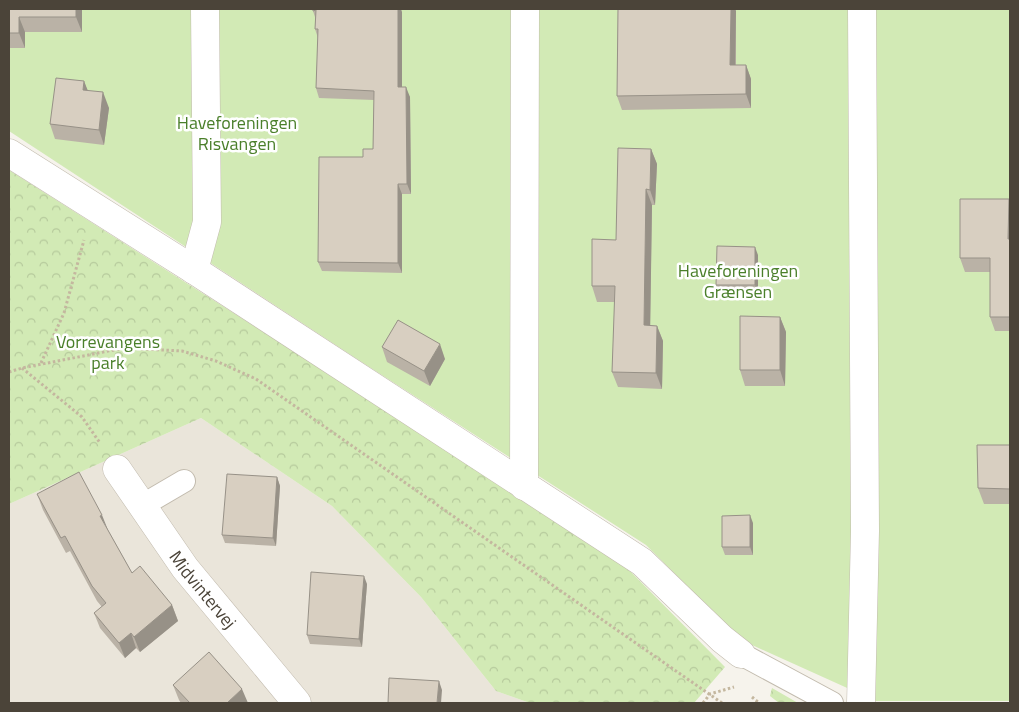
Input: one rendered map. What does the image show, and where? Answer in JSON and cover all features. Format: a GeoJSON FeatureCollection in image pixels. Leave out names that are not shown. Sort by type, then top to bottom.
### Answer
{"type":"FeatureCollection","features":[{"type":"Feature","properties":{"kind":"street"},"geometry":{"type":"LineString","coordinates":[[194,270],[207,222],[205,9]]}},
{"type":"Feature","properties":{"kind":"street"},"geometry":{"type":"LineString","coordinates":[[524,486],[525,9]]}},
{"type":"Feature","properties":{"kind":"street"},"geometry":{"type":"LineString","coordinates":[[861,703],[865,531],[862,9]]}},
{"type":"Feature","properties":{"kind":"street"},"geometry":{"type":"LineString","coordinates":[[9,153],[194,270],[642,562],[722,639],[741,654]]}},
{"type":"Feature","properties":{"kind":"street","name":"Midvintervej"},"geometry":{"type":"LineString","coordinates":[[117,469],[185,568],[296,703]]}},
{"type":"Feature","properties":{"kind":"lane"},"geometry":{"type":"LineString","coordinates":[[143,505],[184,481]]}},
{"type":"Feature","properties":{"kind":"lane"},"geometry":{"type":"LineString","coordinates":[[741,654],[832,703]]}},
{"type":"Feature","properties":{"kind":"path"},"geometry":{"type":"LineString","coordinates":[[41,364],[64,313],[93,207]]}},
{"type":"Feature","properties":{"kind":"path"},"geometry":{"type":"LineString","coordinates":[[9,372],[124,348],[182,351],[216,360],[256,379],[722,703]]}},
{"type":"Feature","properties":{"kind":"path"},"geometry":{"type":"LineString","coordinates":[[22,368],[82,417],[117,469]]}},
{"type":"Feature","properties":{"kind":"path"},"geometry":{"type":"LineString","coordinates":[[703,703],[710,694],[737,686]]}},
{"type":"Feature","properties":{"kind":"shaded area"},"geometry":{"type":"Polygon","coordinates":[[[201,418],[332,506],[421,597],[496,691],[530,703],[9,703],[9,504],[201,418]]]}},
{"type":"Feature","properties":{"kind":"green space","name":"Haveforeningen Grænsen"},"geometry":{"type":"Polygon","coordinates":[[[9,9],[1010,9],[1010,701],[876,701],[741,640],[646,545],[360,361],[9,131],[9,9]]]}},
{"type":"Feature","properties":{"kind":"green space","name":"Vorrevangens park"},"geometry":{"type":"Polygon","coordinates":[[[9,170],[276,340],[629,570],[725,667],[694,703],[530,703],[496,691],[421,597],[332,506],[201,418],[9,504],[9,170]]]}},
{"type":"Feature","properties":{"kind":"green space"},"geometry":{"type":"Polygon","coordinates":[[[772,688],[798,703],[779,703],[770,696],[772,688]]]}},
{"type":"Feature","properties":{"kind":"building"},"geometry":{"type":"Polygon","coordinates":[[[9,9],[76,9],[76,17],[19,17],[19,33],[9,33],[9,9]]]}},
{"type":"Feature","properties":{"kind":"building"},"geometry":{"type":"Polygon","coordinates":[[[313,9],[398,9],[398,87],[406,87],[407,184],[398,184],[398,263],[318,262],[319,157],[363,157],[363,149],[373,149],[374,91],[316,88],[318,29],[315,29],[316,10],[313,11],[313,9]]]}},
{"type":"Feature","properties":{"kind":"building"},"geometry":{"type":"Polygon","coordinates":[[[618,9],[731,9],[730,65],[746,65],[746,94],[617,96],[618,9]]]}},
{"type":"Feature","properties":{"kind":"building"},"geometry":{"type":"Polygon","coordinates":[[[56,78],[84,81],[83,90],[103,92],[99,130],[50,124],[56,78]]]}},
{"type":"Feature","properties":{"kind":"building"},"geometry":{"type":"Polygon","coordinates":[[[618,148],[651,149],[650,190],[646,189],[644,325],[657,326],[656,373],[612,372],[615,286],[592,286],[592,239],[616,240],[618,148]]]}},
{"type":"Feature","properties":{"kind":"building"},"geometry":{"type":"Polygon","coordinates":[[[960,199],[1009,199],[1010,317],[990,317],[990,258],[960,258],[960,199]]]}},
{"type":"Feature","properties":{"kind":"building"},"geometry":{"type":"Polygon","coordinates":[[[717,246],[755,247],[755,285],[716,285],[717,246]]]}},
{"type":"Feature","properties":{"kind":"building"},"geometry":{"type":"Polygon","coordinates":[[[740,316],[780,317],[780,370],[740,370],[740,316]]]}},
{"type":"Feature","properties":{"kind":"building"},"geometry":{"type":"Polygon","coordinates":[[[398,320],[440,344],[424,371],[382,347],[398,320]]]}},
{"type":"Feature","properties":{"kind":"building"},"geometry":{"type":"Polygon","coordinates":[[[977,445],[1010,445],[1010,489],[978,488],[977,445]]]}},
{"type":"Feature","properties":{"kind":"building"},"geometry":{"type":"Polygon","coordinates":[[[79,472],[102,515],[100,516],[132,573],[140,566],[172,605],[134,637],[131,633],[119,643],[94,613],[106,603],[92,586],[65,536],[61,538],[37,494],[79,472]]]}},
{"type":"Feature","properties":{"kind":"building"},"geometry":{"type":"Polygon","coordinates":[[[227,474],[277,477],[273,538],[222,535],[227,474]]]}},
{"type":"Feature","properties":{"kind":"building"},"geometry":{"type":"Polygon","coordinates":[[[750,515],[750,547],[722,547],[722,516],[750,515]]]}},
{"type":"Feature","properties":{"kind":"building"},"geometry":{"type":"Polygon","coordinates":[[[311,572],[364,576],[359,639],[307,635],[311,572]]]}},
{"type":"Feature","properties":{"kind":"building"},"geometry":{"type":"Polygon","coordinates":[[[209,652],[242,689],[227,703],[190,703],[173,685],[209,652]]]}},
{"type":"Feature","properties":{"kind":"building"},"geometry":{"type":"Polygon","coordinates":[[[389,678],[439,681],[437,703],[388,703],[389,678]]]}},
{"type":"Feature","properties":{"kind":"park label","name":"Haveforeningen Risvangen"},"geometry":{"type":"Point","coordinates":[237,132]}}]}
